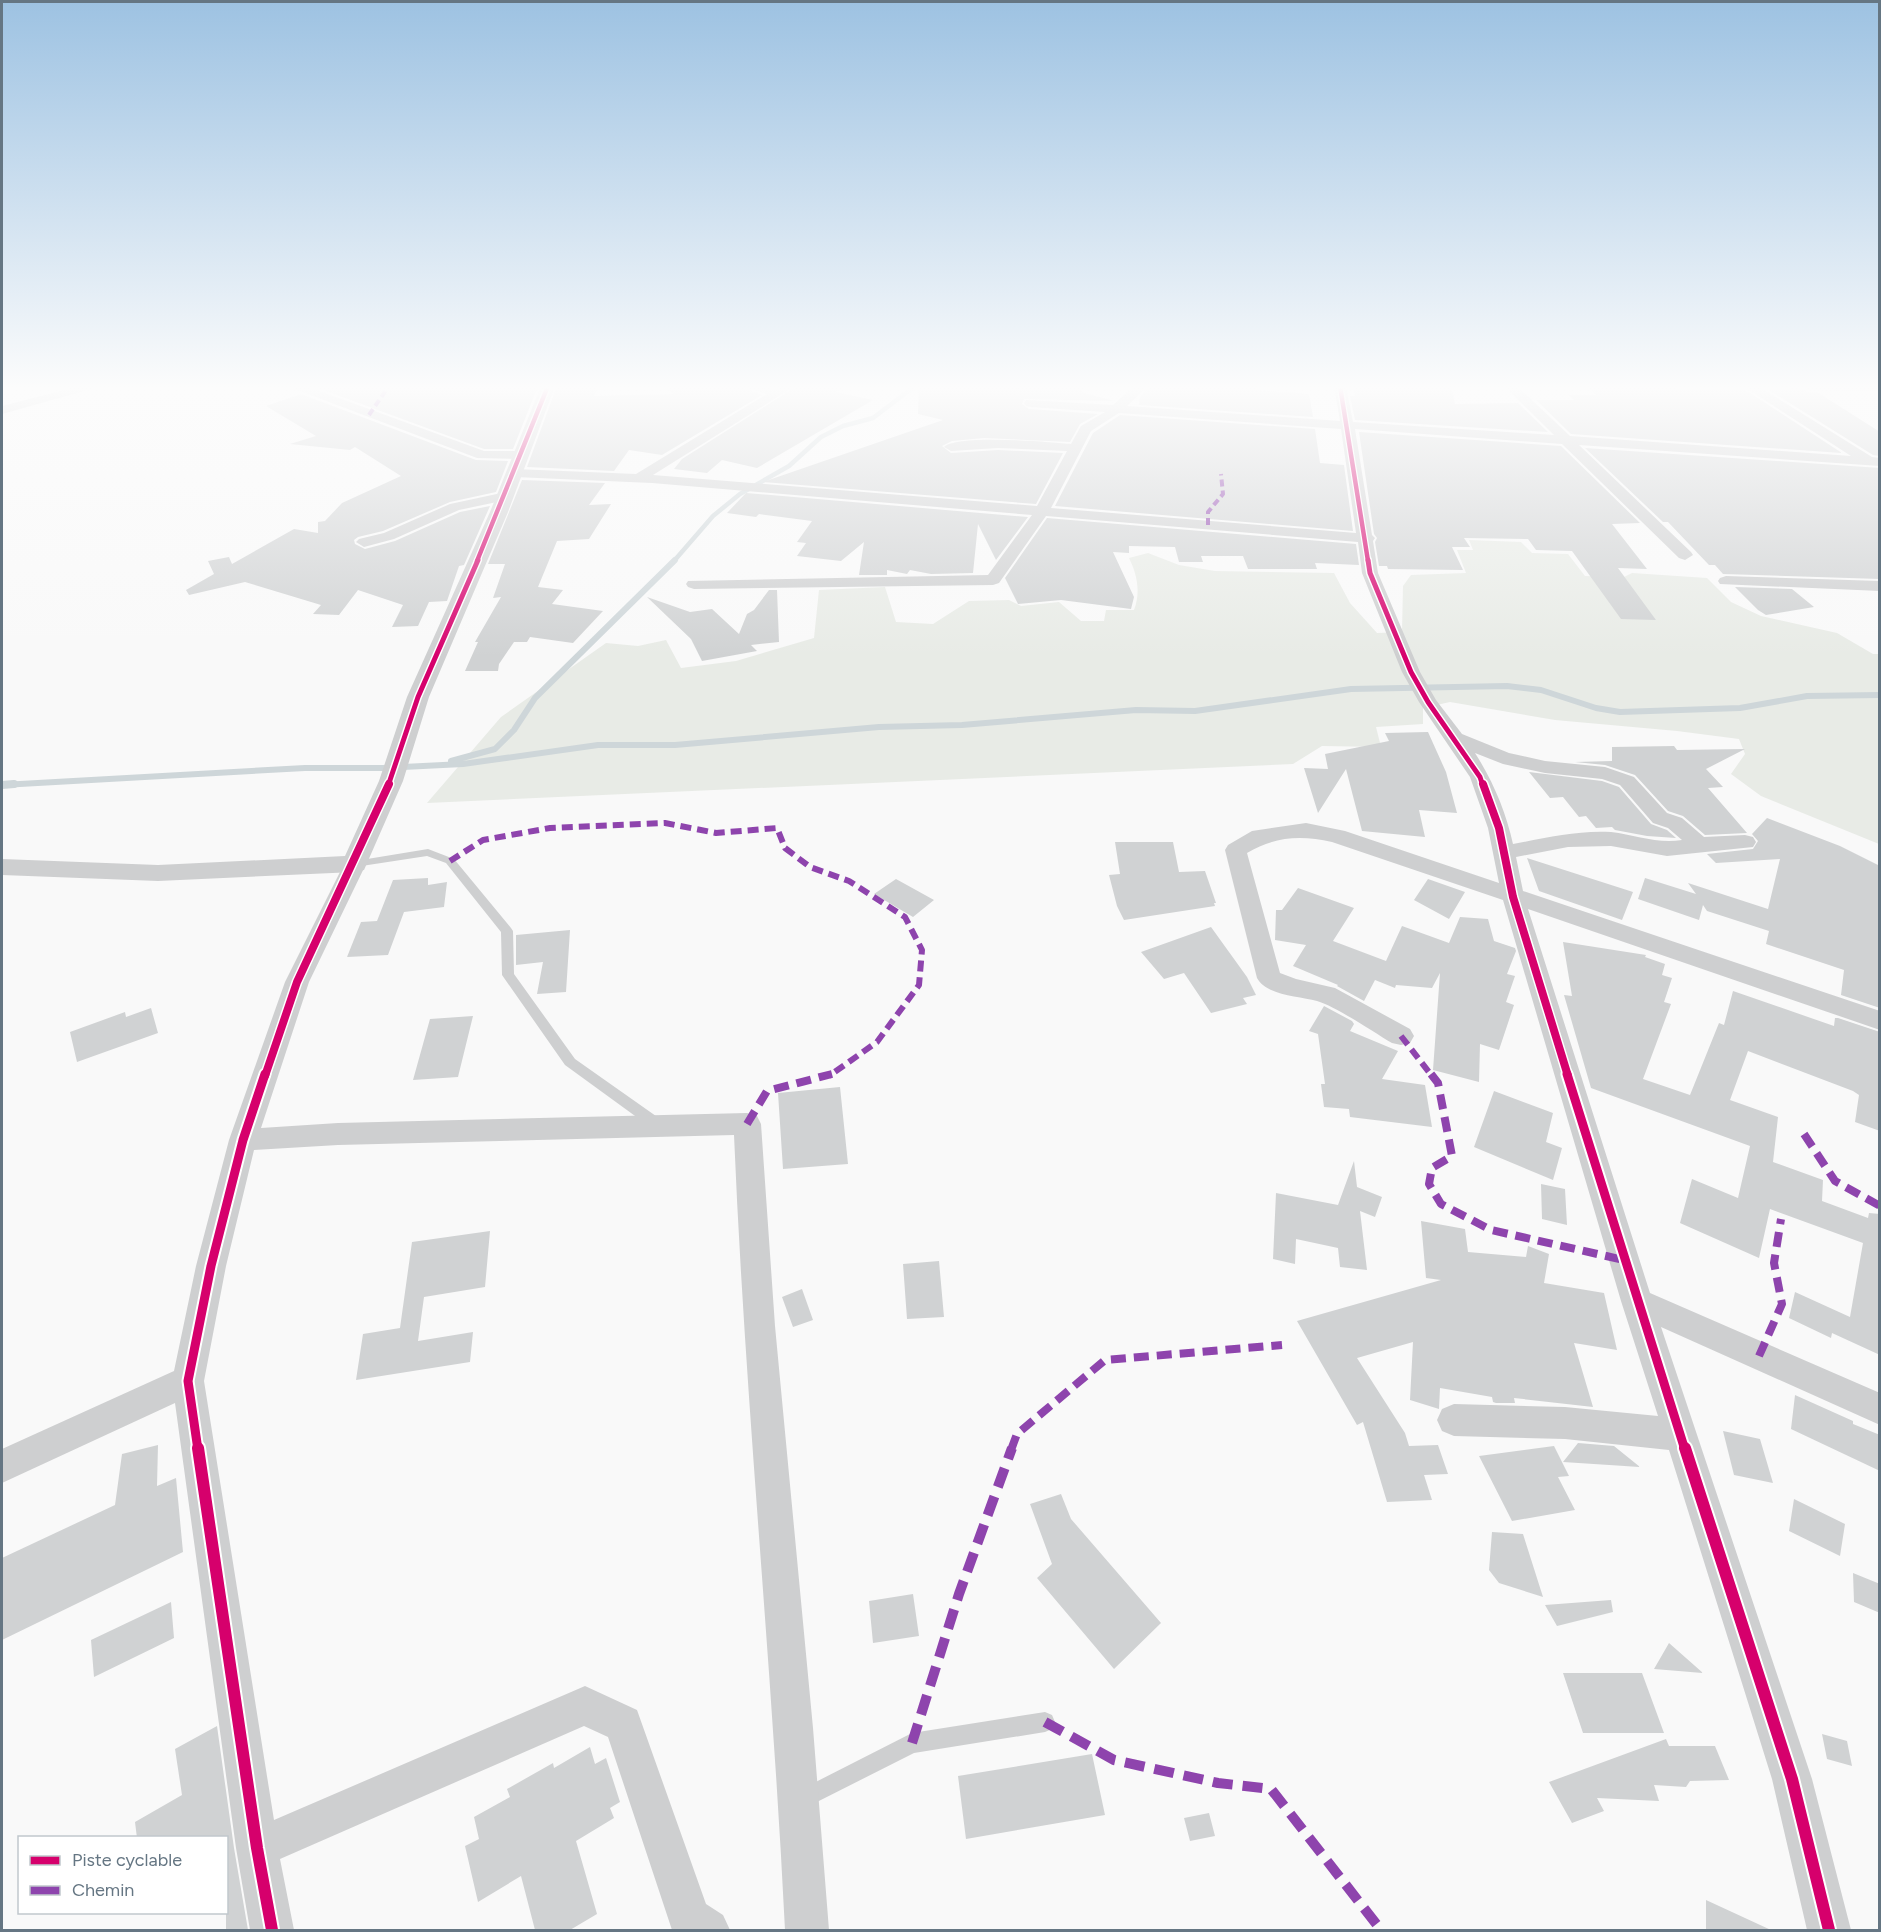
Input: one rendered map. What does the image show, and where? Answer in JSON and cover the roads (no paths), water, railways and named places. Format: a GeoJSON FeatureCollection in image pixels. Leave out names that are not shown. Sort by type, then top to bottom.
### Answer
{"type":"FeatureCollection","features":[{"type":"Feature","properties":{"kind":"street"},"geometry":{"type":"LineString","coordinates":[[272,1930],[257,1848],[188,1380],[211,1266],[243,1140],[297,982],[355,864],[392,781],[418,697],[514,476]]}},
{"type":"Feature","properties":{"kind":"street"},"geometry":{"type":"LineString","coordinates":[[594,476],[640,478],[1366,538]]}},
{"type":"Feature","properties":{"kind":"street"},"geometry":{"type":"LineString","coordinates":[[694,584],[993,580],[1042,511],[1061,476]]}},
{"type":"Feature","properties":{"kind":"street"},"geometry":{"type":"LineString","coordinates":[[1356,476],[1370,573],[1412,672],[1428,702],[1480,777],[1498,828],[1513,897],[1636,1301],[1792,1779],[1829,1930]]}},
{"type":"Feature","properties":{"kind":"street"},"geometry":{"type":"LineString","coordinates":[[1601,476],[1685,555]]}},
{"type":"Feature","properties":{"kind":"street"},"geometry":{"type":"LineString","coordinates":[[364,542],[389,536],[455,507],[506,496]]}},
{"type":"Feature","properties":{"kind":"street"},"geometry":{"type":"LineString","coordinates":[[1726,581],[1880,586]]}},
{"type":"Feature","properties":{"kind":"street"},"geometry":{"type":"LineString","coordinates":[[1455,738],[1503,758],[1545,767],[1605,773],[1627,781],[1660,818],[1675,823],[1699,844]]}},
{"type":"Feature","properties":{"kind":"street"},"geometry":{"type":"LineString","coordinates":[[1401,1036],[1326,994],[1291,987],[1269,978],[1236,850],[1260,836],[1306,830],[1337,836],[1880,1021]]}},
{"type":"Feature","properties":{"kind":"street"},"geometry":{"type":"LineString","coordinates":[[1504,854],[1568,840],[1611,839],[1667,849],[1699,844],[1745,842]]}},
{"type":"Feature","properties":{"kind":"street"},"geometry":{"type":"LineString","coordinates":[[2,867],[158,873],[355,864]]}},
{"type":"Feature","properties":{"kind":"street"},"geometry":{"type":"LineString","coordinates":[[243,1140],[338,1134],[747,1124],[752,1236],[801,1800],[807,1930]]}},
{"type":"Feature","properties":{"kind":"street"},"geometry":{"type":"LineString","coordinates":[[1636,1301],[1880,1409]]}},
{"type":"Feature","properties":{"kind":"street"},"geometry":{"type":"LineString","coordinates":[[2,1466],[188,1380]]}},
{"type":"Feature","properties":{"kind":"street"},"geometry":{"type":"LineString","coordinates":[[1454,1420],[1565,1423],[1680,1435]]}},
{"type":"Feature","properties":{"kind":"street"},"geometry":{"type":"LineString","coordinates":[[257,1848],[585,1706],[623,1724],[689,1919],[708,1930]]}},
{"type":"Feature","properties":{"kind":"lane"},"geometry":{"type":"LineString","coordinates":[[355,864],[428,852],[450,861],[507,932],[508,975],[570,1062],[659,1126]]}},
{"type":"Feature","properties":{"kind":"lane"},"geometry":{"type":"LineString","coordinates":[[801,1800],[912,1743],[1045,1722]]}},
{"type":"Feature","properties":{"kind":"waterway"},"geometry":{"type":"LineString","coordinates":[[674,561],[713,516],[740,494],[771,476]]}},
{"type":"Feature","properties":{"kind":"waterway"},"geometry":{"type":"LineString","coordinates":[[451,761],[495,749],[514,730],[535,698],[674,561]]}},
{"type":"Feature","properties":{"kind":"waterway"},"geometry":{"type":"LineString","coordinates":[[14,784],[2,785],[305,768],[383,768],[463,764],[598,745],[675,745],[879,727],[962,725],[1136,710],[1195,711],[1351,689],[1507,686],[1541,690],[1596,708],[1620,712],[1740,708],[1807,696],[1880,695]]}}]}
